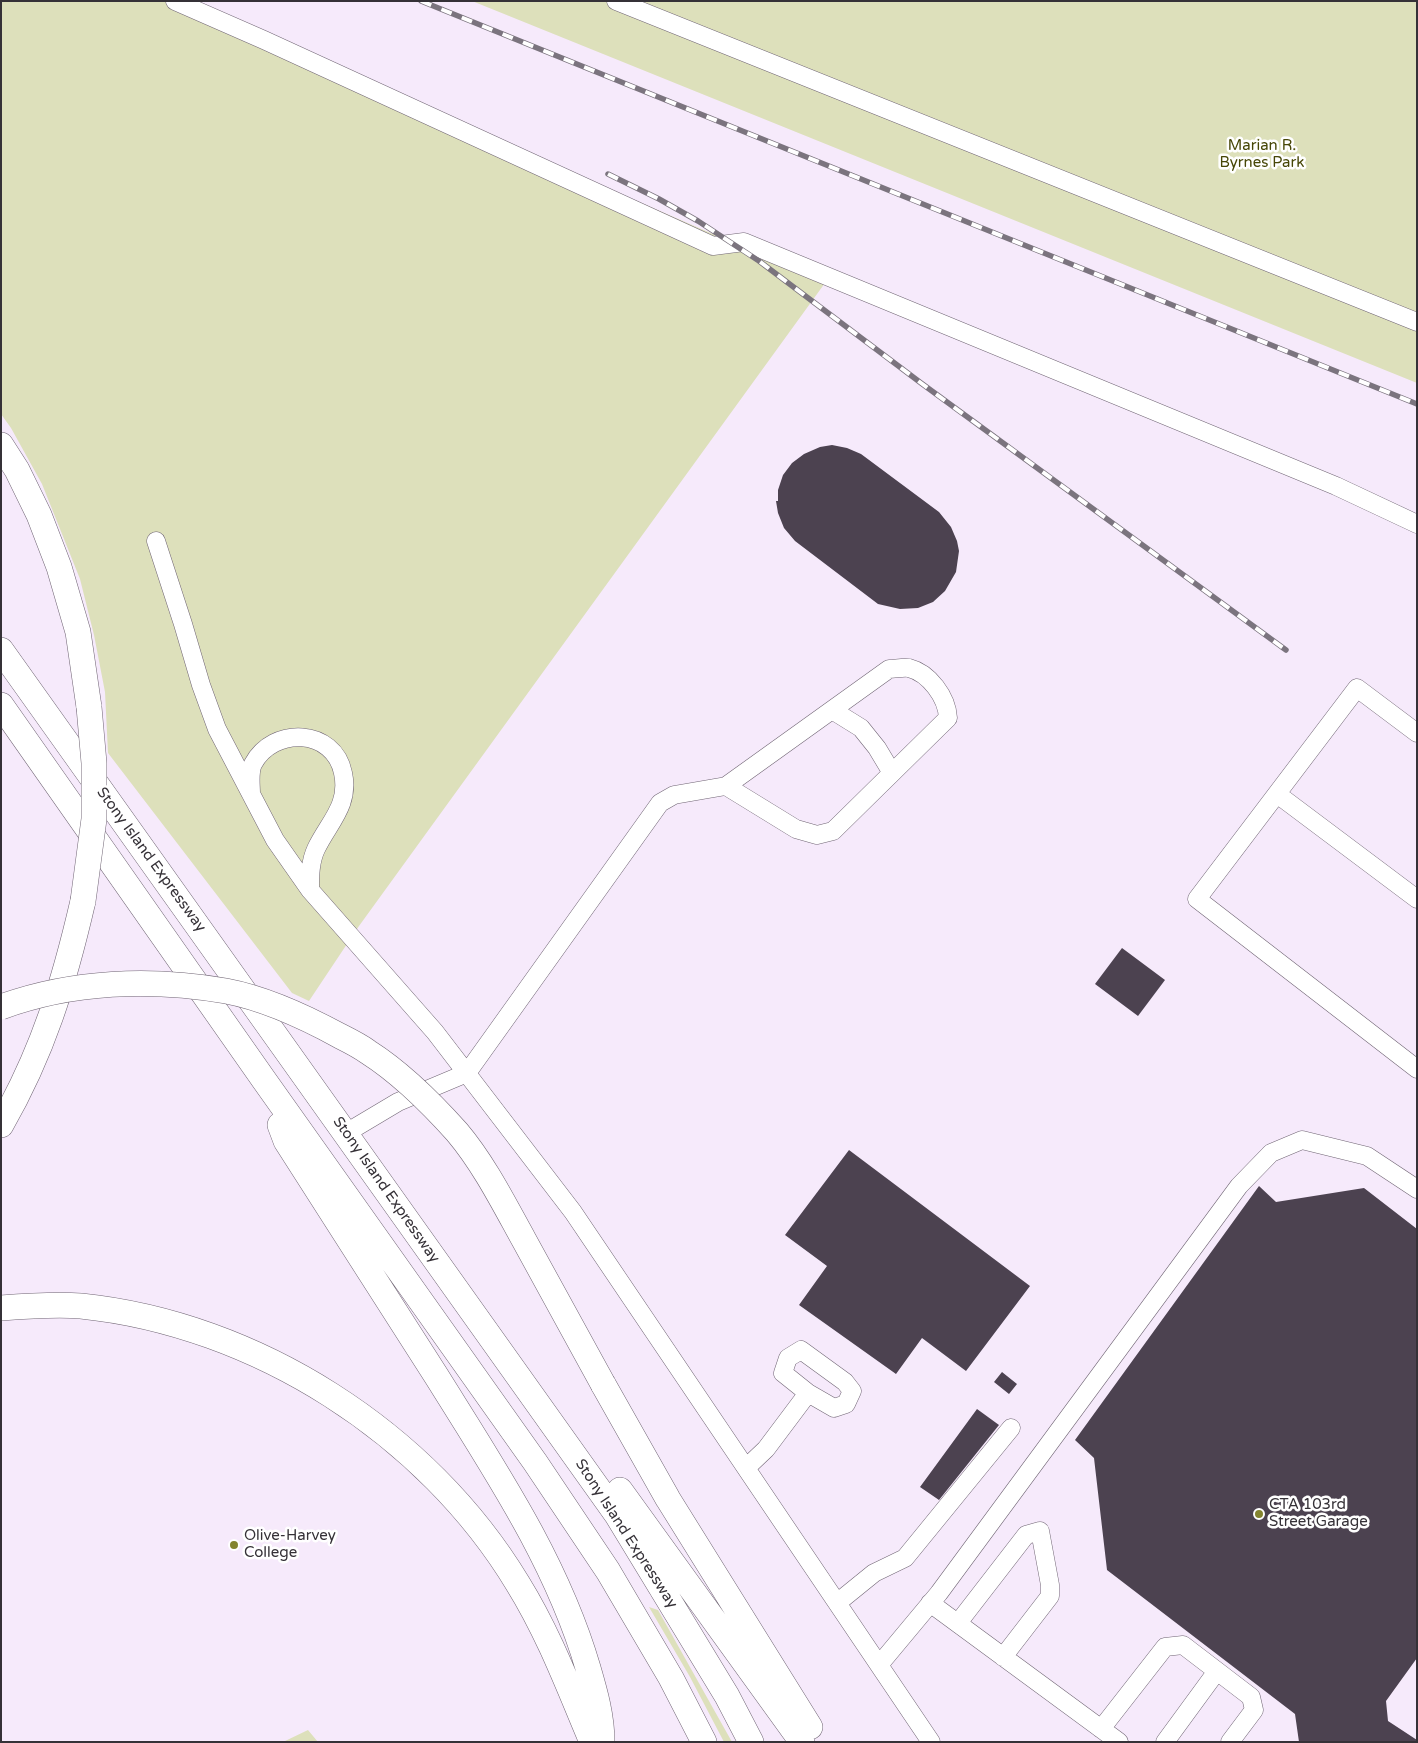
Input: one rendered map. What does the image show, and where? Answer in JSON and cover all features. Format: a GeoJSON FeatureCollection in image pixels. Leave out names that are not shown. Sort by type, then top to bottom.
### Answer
{"type":"FeatureCollection","features":[{"type":"Feature","properties":{"kind":"highway"},"geometry":{"type":"LineString","coordinates":[[1,445],[17,470],[39,515],[58,567],[78,632],[89,707],[94,763],[94,819],[83,901],[68,964],[54,1012],[25,1082],[1,1126]]}},
{"type":"Feature","properties":{"kind":"highway","name":"Stony Island Expressway"},"geometry":{"type":"LineString","coordinates":[[1,650],[617,1515],[727,1696],[751,1742]]}},
{"type":"Feature","properties":{"kind":"highway"},"geometry":{"type":"LineString","coordinates":[[1,705],[535,1462],[608,1571],[671,1678],[704,1742]]}},
{"type":"Feature","properties":{"kind":"highway"},"geometry":{"type":"LineString","coordinates":[[1,1007],[71,988],[120,984],[175,985],[227,991],[272,1005],[320,1025],[368,1051],[413,1088],[457,1133],[480,1165],[668,1499],[818,1742]]}},
{"type":"Feature","properties":{"kind":"highway"},"geometry":{"type":"LineString","coordinates":[[264,1080],[286,1141],[507,1488],[546,1561],[568,1609],[581,1644],[595,1693],[602,1726],[602,1742]]}},
{"type":"Feature","properties":{"kind":"highway"},"geometry":{"type":"LineString","coordinates":[[1,1308],[79,1306],[125,1312],[207,1334],[255,1354],[335,1397],[371,1423],[409,1453],[440,1483],[494,1548],[517,1582],[542,1625],[592,1742]]}},
{"type":"Feature","properties":{"kind":"highway"},"geometry":{"type":"LineString","coordinates":[[474,1314],[530,1366],[802,1742]]}},
{"type":"Feature","properties":{"kind":"lane"},"geometry":{"type":"LineString","coordinates":[[175,1],[713,246],[744,242],[1327,482],[1417,524]]}},
{"type":"Feature","properties":{"kind":"lane"},"geometry":{"type":"LineString","coordinates":[[616,1],[1417,322]]}},
{"type":"Feature","properties":{"kind":"lane"},"geometry":{"type":"LineString","coordinates":[[156,541],[217,729],[275,840],[310,890],[435,1032],[573,1212],[931,1742]]}},
{"type":"Feature","properties":{"kind":"lane"},"geometry":{"type":"LineString","coordinates":[[346,1133],[398,1102],[467,1073],[660,803],[674,796],[726,786],[889,669],[908,668],[924,675],[938,691],[947,707],[948,718],[833,831],[818,835],[796,829],[726,786]]}},
{"type":"Feature","properties":{"kind":"lane"},"geometry":{"type":"LineString","coordinates":[[1417,733],[1357,688],[1196,899],[1417,1069]]}},
{"type":"Feature","properties":{"kind":"lane"},"geometry":{"type":"LineString","coordinates":[[832,710],[861,728],[878,748],[892,773]]}},
{"type":"Feature","properties":{"kind":"lane"},"geometry":{"type":"LineString","coordinates":[[251,795],[252,766],[262,750],[275,741],[296,736],[316,740],[334,752],[343,771],[345,790],[340,810],[316,850],[310,866],[310,890]]}},
{"type":"Feature","properties":{"kind":"lane"},"geometry":{"type":"LineString","coordinates":[[1277,794],[1417,899]]}},
{"type":"Feature","properties":{"kind":"lane"},"geometry":{"type":"LineString","coordinates":[[879,1665],[930,1603],[1239,1186],[1271,1153],[1302,1140],[1368,1156],[1417,1189]]}},
{"type":"Feature","properties":{"kind":"lane"},"geometry":{"type":"LineString","coordinates":[[746,1468],[766,1449],[808,1393]]}},
{"type":"Feature","properties":{"kind":"lane"},"geometry":{"type":"LineString","coordinates":[[837,1603],[874,1573],[905,1558],[1011,1428]]}},
{"type":"Feature","properties":{"kind":"lane"},"geometry":{"type":"LineString","coordinates":[[958,1623],[1026,1534],[1040,1531],[1050,1585],[1050,1596],[1003,1657]]}},
{"type":"Feature","properties":{"kind":"lane"},"geometry":{"type":"LineString","coordinates":[[930,1603],[1119,1742]]}},
{"type":"Feature","properties":{"kind":"lane"},"geometry":{"type":"LineString","coordinates":[[1101,1729],[1165,1647],[1183,1645],[1251,1697],[1254,1710],[1230,1742]]}},
{"type":"Feature","properties":{"kind":"lane"},"geometry":{"type":"LineString","coordinates":[[1165,1742],[1217,1671]]}},
{"type":"Feature","properties":{"kind":"green space"},"geometry":{"type":"Polygon","coordinates":[[[1,1],[189,1],[394,95],[825,283],[359,926],[309,1001],[292,993],[108,753],[105,692],[94,635],[80,579],[42,484],[11,428],[1,414],[1,1]]]}},
{"type":"Feature","properties":{"kind":"green space","name":"Marian R. Byrnes Park"},"geometry":{"type":"Polygon","coordinates":[[[472,1],[1417,1],[1417,383],[472,1]]]}},
{"type":"Feature","properties":{"kind":"green space"},"geometry":{"type":"Polygon","coordinates":[[[649,1607],[658,1610],[732,1742],[724,1742],[690,1677],[649,1607]]]}},
{"type":"Feature","properties":{"kind":"green space"},"geometry":{"type":"Polygon","coordinates":[[[308,1730],[318,1742],[283,1742],[308,1730]]]}},
{"type":"Feature","properties":{"kind":"building"},"geometry":{"type":"Polygon","coordinates":[[[832,445],[847,448],[861,454],[939,512],[951,527],[959,551],[956,572],[945,591],[933,602],[918,608],[900,609],[878,604],[795,541],[784,528],[776,501],[778,501],[778,490],[783,475],[792,463],[804,454],[820,447],[832,445]]]}},
{"type":"Feature","properties":{"kind":"building"},"geometry":{"type":"Polygon","coordinates":[[[1122,948],[1165,980],[1138,1016],[1095,984],[1122,948]]]}},
{"type":"Feature","properties":{"kind":"building"},"geometry":{"type":"Polygon","coordinates":[[[849,1150],[1030,1286],[966,1371],[922,1338],[896,1374],[799,1305],[827,1266],[785,1235],[849,1150]]]}},
{"type":"Feature","properties":{"kind":"building","name":"CTA 103rd Street Garage"},"geometry":{"type":"Polygon","coordinates":[[[1259,1186],[1276,1202],[1364,1188],[1417,1229],[1417,1658],[1386,1701],[1388,1721],[1417,1740],[1417,1742],[1299,1742],[1295,1714],[1107,1570],[1094,1458],[1075,1440],[1259,1186]]]}},
{"type":"Feature","properties":{"kind":"building"},"geometry":{"type":"Polygon","coordinates":[[[1002,1372],[1017,1384],[1009,1394],[994,1382],[1002,1372]]]}},
{"type":"Feature","properties":{"kind":"building"},"geometry":{"type":"Polygon","coordinates":[[[977,1409],[999,1425],[939,1500],[920,1487],[977,1409]]]}},
{"type":"Feature","properties":{"kind":"railway"},"geometry":{"type":"LineString","coordinates":[[421,1],[1417,404]]}},
{"type":"Feature","properties":{"kind":"railway"},"geometry":{"type":"LineString","coordinates":[[608,174],[698,221],[759,261],[921,383],[1286,650]]}},
{"type":"Feature","properties":{"kind":"place","name":"CTA 103rd Street Garage"},"geometry":{"type":"Point","coordinates":[1259,1514]}},
{"type":"Feature","properties":{"kind":"place","name":"Olive-Harvey College"},"geometry":{"type":"Point","coordinates":[234,1545]}}]}
